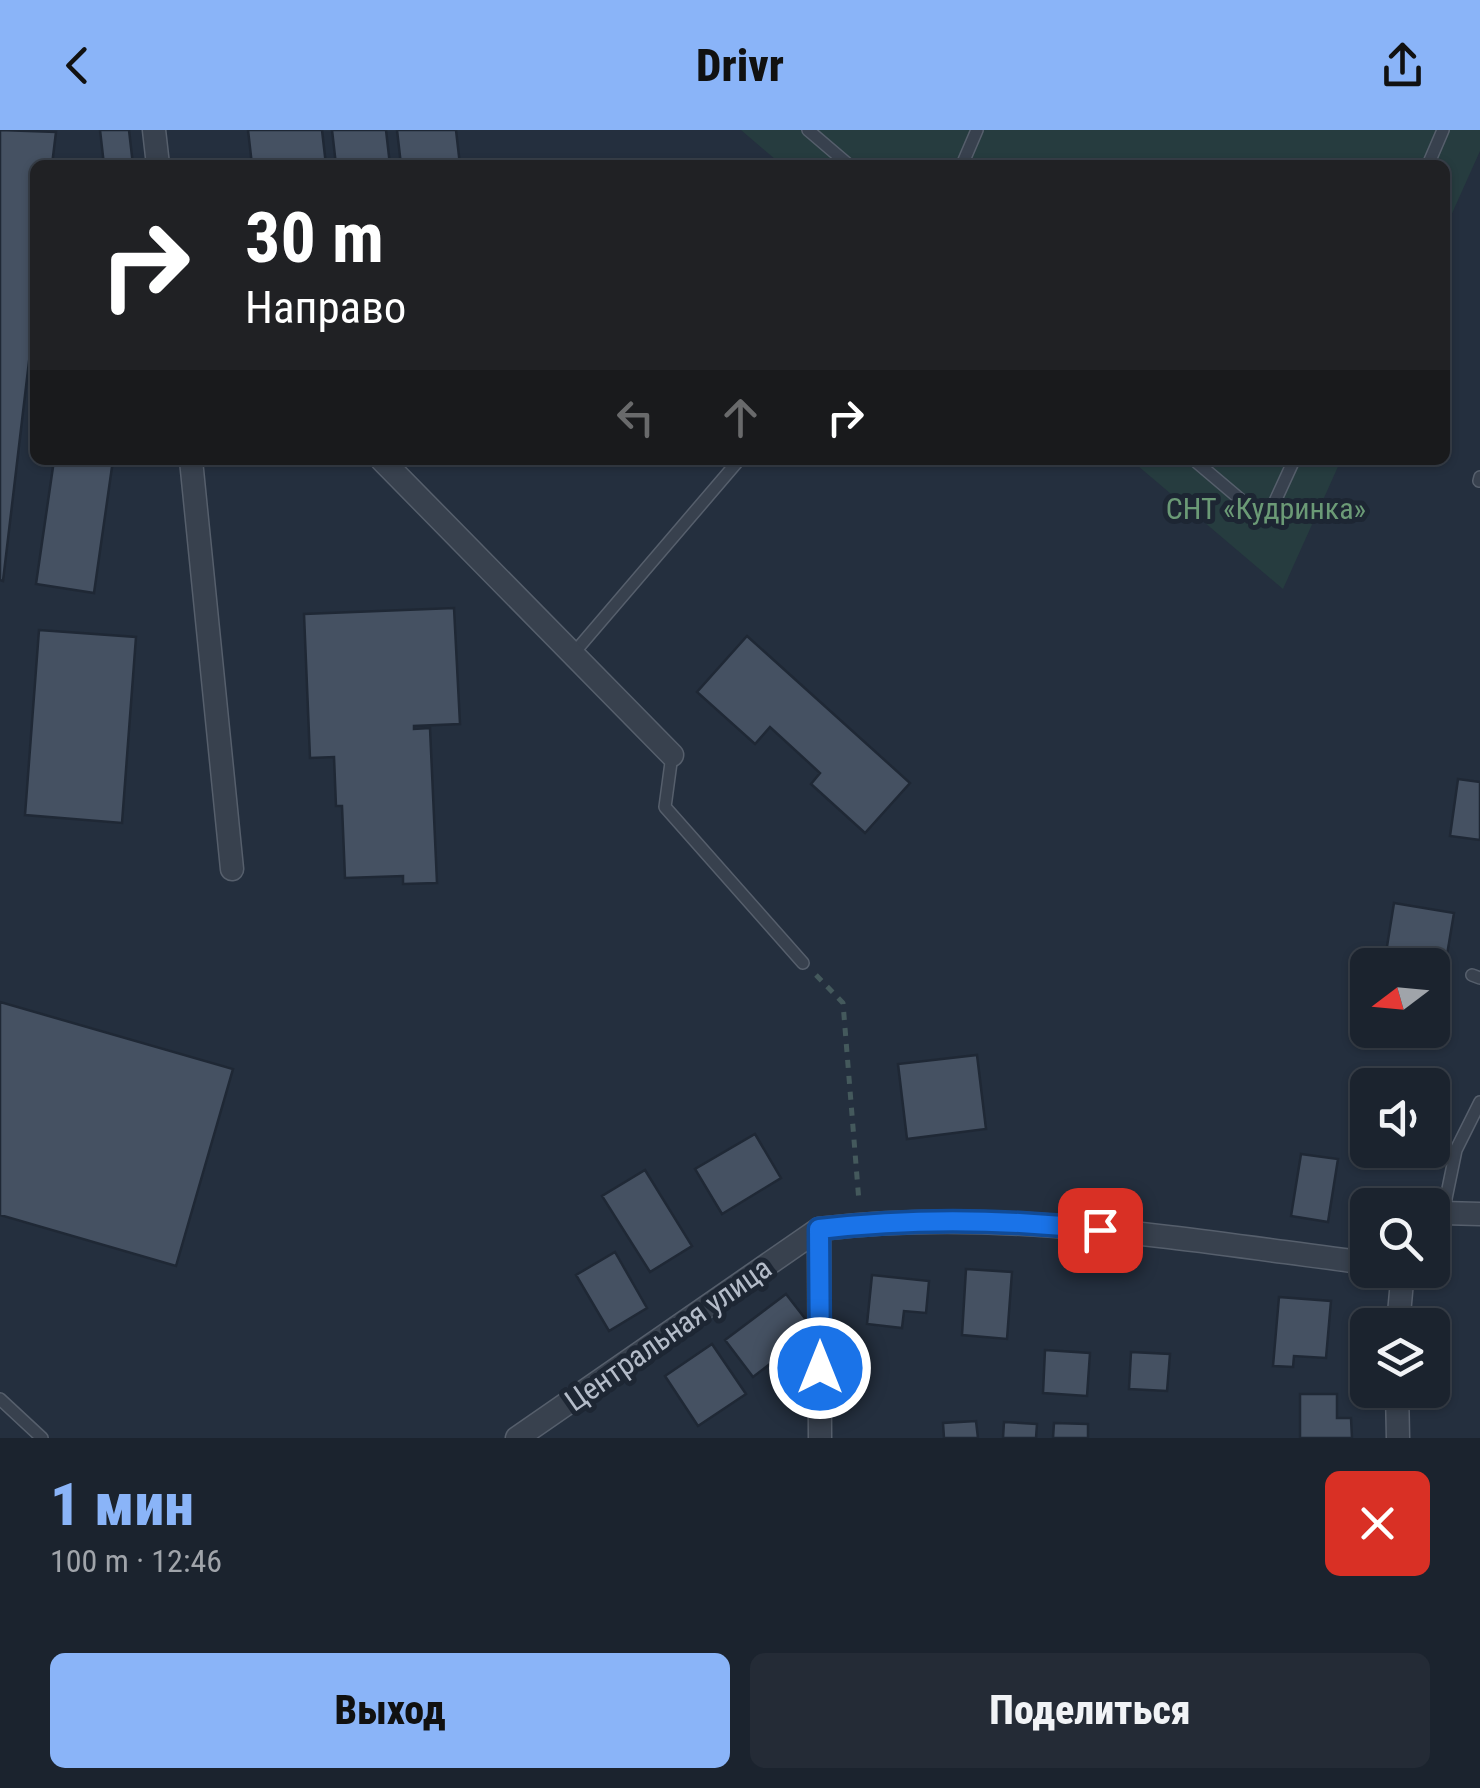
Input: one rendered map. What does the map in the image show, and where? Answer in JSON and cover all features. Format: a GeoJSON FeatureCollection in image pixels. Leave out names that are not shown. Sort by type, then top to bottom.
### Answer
{"type":"FeatureCollection","features":[{"type":"Feature","properties":{"kind":"street"},"geometry":{"type":"LineString","coordinates":[[154,130],[157,160]]}},
{"type":"Feature","properties":{"kind":"street"},"geometry":{"type":"LineString","coordinates":[[191,465],[232,869]]}},
{"type":"Feature","properties":{"kind":"street"},"geometry":{"type":"LineString","coordinates":[[387,465],[672,755]]}},
{"type":"Feature","properties":{"kind":"street"},"geometry":{"type":"LineString","coordinates":[[1450,1218],[1480,1214]]}},
{"type":"Feature","properties":{"kind":"street"},"geometry":{"type":"LineString","coordinates":[[820,1438],[819,1229],[861,1224],[1031,1222],[1350,1262]]}},
{"type":"Feature","properties":{"kind":"street","name":"Центральная улица"},"geometry":{"type":"LineString","coordinates":[[517,1438],[819,1229]]}},
{"type":"Feature","properties":{"kind":"street"},"geometry":{"type":"LineString","coordinates":[[1397,1408],[1398,1438]]}},
{"type":"Feature","properties":{"kind":"lane"},"geometry":{"type":"LineString","coordinates":[[808,130],[843,160]]}},
{"type":"Feature","properties":{"kind":"lane"},"geometry":{"type":"LineString","coordinates":[[964,160],[977,130]]}},
{"type":"Feature","properties":{"kind":"lane"},"geometry":{"type":"LineString","coordinates":[[1430,160],[1444,130]]}},
{"type":"Feature","properties":{"kind":"lane"},"geometry":{"type":"LineString","coordinates":[[573,654],[735,465]]}},
{"type":"Feature","properties":{"kind":"lane"},"geometry":{"type":"LineString","coordinates":[[1200,465],[1266,521],[1292,465]]}},
{"type":"Feature","properties":{"kind":"lane"},"geometry":{"type":"LineString","coordinates":[[672,755],[665,807],[804,962]]}},
{"type":"Feature","properties":{"kind":"lane"},"geometry":{"type":"LineString","coordinates":[[1446,1188],[1456,1150],[1480,1102]]}},
{"type":"Feature","properties":{"kind":"lane"},"geometry":{"type":"LineString","coordinates":[[0,1399],[42,1438]]}},
{"type":"Feature","properties":{"kind":"path"},"geometry":{"type":"LineString","coordinates":[[804,962],[844,1003],[861,1224]]}},
{"type":"Feature","properties":{"kind":"green space"},"geometry":{"type":"Polygon","coordinates":[[[741,130],[1480,130],[1480,151],[1450,218],[1450,160],[776,160],[741,130]]]}},
{"type":"Feature","properties":{"kind":"green space","name":"СНТ «Кудринка»"},"geometry":{"type":"Polygon","coordinates":[[[1137,465],[1339,465],[1283,589],[1137,465]]]}},
{"type":"Feature","properties":{"kind":"building"},"geometry":{"type":"Polygon","coordinates":[[[0,130],[56,132],[53,160],[30,160],[30,353],[3,581],[0,130]]]}},
{"type":"Feature","properties":{"kind":"building"},"geometry":{"type":"Polygon","coordinates":[[[100,130],[129,130],[132,160],[103,160],[100,130]]]}},
{"type":"Feature","properties":{"kind":"building"},"geometry":{"type":"Polygon","coordinates":[[[248,130],[322,130],[325,160],[251,160],[248,130]]]}},
{"type":"Feature","properties":{"kind":"building"},"geometry":{"type":"Polygon","coordinates":[[[332,130],[386,130],[389,160],[335,160],[332,130]]]}},
{"type":"Feature","properties":{"kind":"building"},"geometry":{"type":"Polygon","coordinates":[[[397,130],[456,130],[459,160],[400,160],[397,130]]]}},
{"type":"Feature","properties":{"kind":"building"},"geometry":{"type":"Polygon","coordinates":[[[53,465],[112,465],[94,593],[36,584],[53,465]]]}},
{"type":"Feature","properties":{"kind":"building"},"geometry":{"type":"Polygon","coordinates":[[[454,608],[460,724],[414,726],[430,728],[437,883],[403,884],[403,876],[345,878],[342,806],[336,806],[334,757],[310,758],[304,614],[454,608]]]}},
{"type":"Feature","properties":{"kind":"building"},"geometry":{"type":"Polygon","coordinates":[[[39,630],[136,637],[122,823],[25,815],[39,630]]]}},
{"type":"Feature","properties":{"kind":"building"},"geometry":{"type":"Polygon","coordinates":[[[747,636],[910,783],[865,833],[811,784],[820,773],[770,727],[755,744],[697,692],[747,636]]]}},
{"type":"Feature","properties":{"kind":"building"},"geometry":{"type":"Polygon","coordinates":[[[1458,779],[1480,782],[1480,840],[1450,836],[1458,779]]]}},
{"type":"Feature","properties":{"kind":"building"},"geometry":{"type":"Polygon","coordinates":[[[1394,903],[1454,913],[1448,948],[1387,948],[1394,903]]]}},
{"type":"Feature","properties":{"kind":"building"},"geometry":{"type":"Polygon","coordinates":[[[0,1002],[233,1069],[176,1266],[0,1215],[0,1002]]]}},
{"type":"Feature","properties":{"kind":"building"},"geometry":{"type":"Polygon","coordinates":[[[977,1055],[986,1129],[907,1139],[898,1064],[977,1055]]]}},
{"type":"Feature","properties":{"kind":"building"},"geometry":{"type":"Polygon","coordinates":[[[755,1134],[781,1178],[722,1214],[695,1169],[755,1134]]]}},
{"type":"Feature","properties":{"kind":"building"},"geometry":{"type":"Polygon","coordinates":[[[1301,1154],[1338,1159],[1328,1222],[1291,1216],[1301,1154]]]}},
{"type":"Feature","properties":{"kind":"building"},"geometry":{"type":"Polygon","coordinates":[[[645,1170],[692,1246],[650,1272],[602,1196],[645,1170]]]}},
{"type":"Feature","properties":{"kind":"building"},"geometry":{"type":"Polygon","coordinates":[[[615,1252],[647,1308],[609,1331],[576,1275],[615,1252]]]}},
{"type":"Feature","properties":{"kind":"building"},"geometry":{"type":"Polygon","coordinates":[[[966,1269],[1012,1272],[1007,1339],[962,1335],[966,1269]]]}},
{"type":"Feature","properties":{"kind":"building"},"geometry":{"type":"Polygon","coordinates":[[[872,1275],[929,1281],[926,1313],[904,1311],[902,1328],[867,1324],[872,1275]]]}},
{"type":"Feature","properties":{"kind":"building"},"geometry":{"type":"Polygon","coordinates":[[[786,1294],[814,1330],[753,1377],[725,1340],[786,1294]]]}},
{"type":"Feature","properties":{"kind":"building"},"geometry":{"type":"Polygon","coordinates":[[[1279,1297],[1331,1301],[1326,1358],[1294,1356],[1293,1367],[1273,1366],[1279,1297]]]}},
{"type":"Feature","properties":{"kind":"building"},"geometry":{"type":"Polygon","coordinates":[[[712,1344],[746,1394],[698,1426],[665,1376],[712,1344]]]}},
{"type":"Feature","properties":{"kind":"building"},"geometry":{"type":"Polygon","coordinates":[[[1045,1350],[1090,1353],[1087,1396],[1043,1393],[1045,1350]]]}},
{"type":"Feature","properties":{"kind":"building"},"geometry":{"type":"Polygon","coordinates":[[[1131,1352],[1170,1354],[1167,1391],[1129,1389],[1131,1352]]]}},
{"type":"Feature","properties":{"kind":"building"},"geometry":{"type":"Polygon","coordinates":[[[1300,1394],[1337,1394],[1337,1418],[1351,1418],[1352,1438],[1300,1438],[1300,1394]]]}},
{"type":"Feature","properties":{"kind":"building"},"geometry":{"type":"Polygon","coordinates":[[[976,1421],[978,1438],[944,1438],[943,1423],[976,1421]]]}},
{"type":"Feature","properties":{"kind":"building"},"geometry":{"type":"Polygon","coordinates":[[[1004,1422],[1037,1424],[1036,1438],[1003,1438],[1004,1422]]]}},
{"type":"Feature","properties":{"kind":"building"},"geometry":{"type":"Polygon","coordinates":[[[1054,1423],[1088,1424],[1088,1438],[1053,1438],[1054,1423]]]}},
{"type":"Feature","properties":{"kind":"route"},"geometry":{"type":"LineString","coordinates":[[820,1368],[819,1229],[861,1224],[1031,1222],[1100,1230]]}}]}
